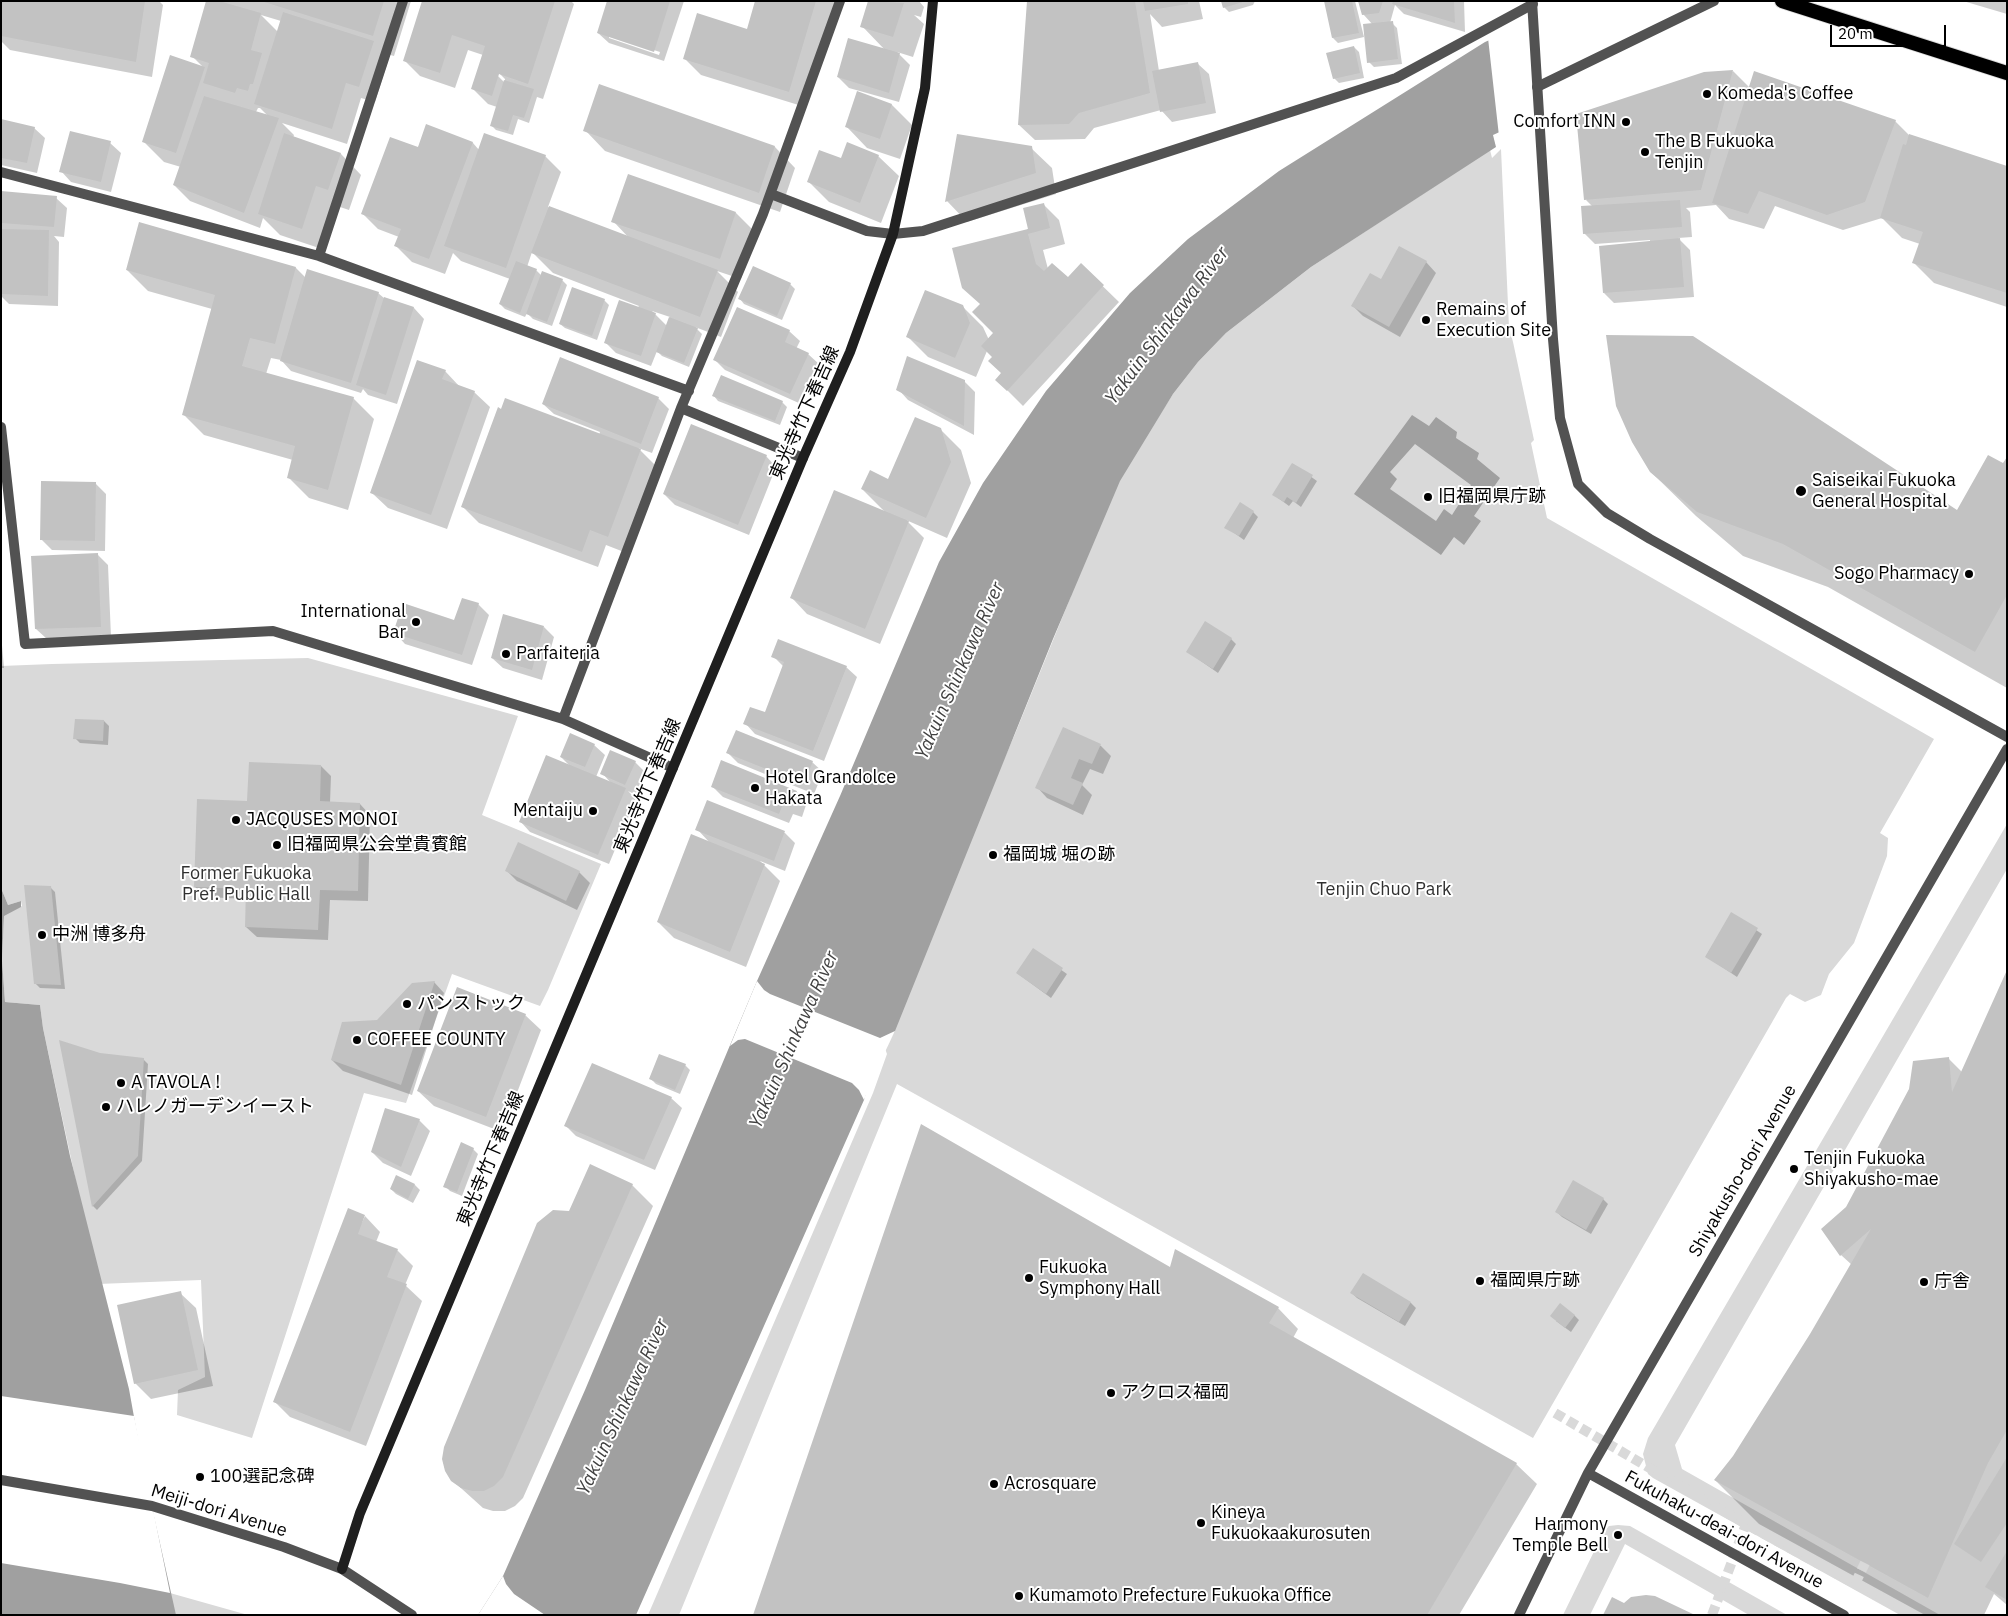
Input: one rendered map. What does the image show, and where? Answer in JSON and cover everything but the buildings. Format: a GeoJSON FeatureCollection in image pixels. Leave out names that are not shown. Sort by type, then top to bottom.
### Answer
{"type":"FeatureCollection","features":[{"type":"Feature","properties":{"kind":"highway"},"geometry":{"type":"LineString","coordinates":[[1782,1],[2007,73]]}},
{"type":"Feature","properties":{"kind":"main road","name":"東光寺竹下春吉線"},"geometry":{"type":"LineString","coordinates":[[342,1569],[363,1504],[803,458],[850,352],[893,234],[925,88],[933,1]]}},
{"type":"Feature","properties":{"kind":"street"},"geometry":{"type":"LineString","coordinates":[[319,256],[403,1]]}},
{"type":"Feature","properties":{"kind":"street"},"geometry":{"type":"LineString","coordinates":[[563,719],[682,408],[771,194],[840,1]]}},
{"type":"Feature","properties":{"kind":"street"},"geometry":{"type":"LineString","coordinates":[[1537,87],[1714,1]]}},
{"type":"Feature","properties":{"kind":"street"},"geometry":{"type":"LineString","coordinates":[[771,194],[868,231],[893,234],[923,231],[1396,78],[1532,2],[1553,339],[1560,418],[1578,484],[1607,513],[1650,539],[2007,737]]}},
{"type":"Feature","properties":{"kind":"street"},"geometry":{"type":"LineString","coordinates":[[1,172],[319,256],[689,391]]}},
{"type":"Feature","properties":{"kind":"street"},"geometry":{"type":"LineString","coordinates":[[682,408],[803,458]]}},
{"type":"Feature","properties":{"kind":"street"},"geometry":{"type":"LineString","coordinates":[[1,427],[25,644],[273,631],[563,719],[673,768]]}},
{"type":"Feature","properties":{"kind":"street","name":"Shiyakusho-dori Avenue"},"geometry":{"type":"LineString","coordinates":[[1519,1615],[1588,1473],[2007,749]]}},
{"type":"Feature","properties":{"kind":"street","name":"Fukuhaku-deai-dori Avenue"},"geometry":{"type":"LineString","coordinates":[[1588,1473],[1844,1615]]}},
{"type":"Feature","properties":{"kind":"street","name":"Meiji-dori Avenue"},"geometry":{"type":"LineString","coordinates":[[1,1480],[152,1506],[284,1547],[342,1569],[412,1615]]}},
{"type":"Feature","properties":{"kind":"green space","name":"Tenjin Chuo Park"},"geometry":{"type":"Polygon","coordinates":[[[1501,149],[1509,327],[1534,440],[1531,443],[1547,518],[1934,739],[1880,833],[1888,838],[1887,856],[1854,943],[1829,974],[1821,995],[1805,1002],[1790,994],[1786,998],[1533,1438],[897,1084],[679,1615],[648,1615],[873,1093],[887,1054],[882,1040],[1015,734],[1071,596],[1069,586],[1122,465],[1198,362],[1226,333],[1311,267],[1490,150],[1492,158],[1501,149]]]}},
{"type":"Feature","properties":{"kind":"green space","name":"Former Fukuoka Pref. Public Hall"},"geometry":{"type":"Polygon","coordinates":[[[308,658],[518,716],[482,815],[601,864],[540,1006],[452,974],[406,1103],[364,1093],[252,1438],[177,1415],[178,1390],[205,1377],[201,1280],[98,1284],[43,1028],[40,1005],[5,1002],[2,960],[4,915],[22,906],[21,901],[8,905],[1,888],[1,666],[308,658]]]}},
{"type":"Feature","properties":{"kind":"green space"},"geometry":{"type":"Polygon","coordinates":[[[2007,824],[2007,869],[1675,1445],[1682,1469],[1940,1615],[1900,1615],[1653,1478],[1648,1474],[1643,1454],[1648,1438],[2007,824]]]}},
{"type":"Feature","properties":{"kind":"green space"},"geometry":{"type":"Polygon","coordinates":[[[1609,1526],[1630,1526],[1787,1615],[1749,1615],[1625,1544],[1590,1615],[1563,1615],[1604,1531],[1609,1526]]]}},
{"type":"Feature","properties":{"kind":"green space"},"geometry":{"type":"Polygon","coordinates":[[[170,1593],[248,1615],[175,1615],[170,1593]]]}},
{"type":"Feature","properties":{"kind":"water","name":"Yakuin Shinkawa River"},"geometry":{"type":"Polygon","coordinates":[[[1579,1],[1789,1],[1493,135],[1496,147],[1311,267],[1226,333],[1198,362],[1173,394],[1120,481],[1053,639],[895,1031],[871,1076],[864,1100],[636,1615],[478,1615],[503,1576],[585,1390],[757,981],[840,796],[939,562],[983,483],[1046,391],[1130,293],[1188,239],[1279,171],[1485,42],[1579,1]]]}},
{"type":"Feature","properties":{"kind":"water"},"geometry":{"type":"Polygon","coordinates":[[[1412,415],[1429,426],[1436,417],[1457,432],[1456,438],[1479,453],[1477,459],[1500,478],[1474,516],[1481,521],[1464,545],[1454,537],[1441,555],[1354,494],[1412,415]],[[1415,444],[1390,472],[1397,479],[1390,489],[1436,521],[1444,509],[1452,515],[1471,485],[1415,444]]]}},
{"type":"Feature","properties":{"kind":"water"},"geometry":{"type":"Polygon","coordinates":[[[1,888],[8,905],[21,901],[21,907],[4,916],[2,960],[5,1002],[40,1005],[43,1028],[70,1156],[129,1389],[143,1467],[176,1615],[1,1615],[1,888]]]}},
{"type":"Feature","properties":{"kind":"pier"},"geometry":{"type":"Polygon","coordinates":[[[1573,1],[1791,1],[1790,4],[1499,136],[1488,38],[1573,1]]]}},
{"type":"Feature","properties":{"kind":"pier"},"geometry":{"type":"Polygon","coordinates":[[[757,981],[770,994],[880,1038],[895,1031],[864,1100],[859,1090],[852,1083],[745,1039],[738,1040],[730,1046],[757,981]]]}},
{"type":"Feature","properties":{"kind":"pier"},"geometry":{"type":"Polygon","coordinates":[[[1,1396],[134,1416],[170,1593],[1,1563],[1,1396]]]}},
{"type":"Feature","properties":{"kind":"pier"},"geometry":{"type":"Polygon","coordinates":[[[503,1576],[506,1584],[514,1594],[545,1615],[478,1615],[503,1576]]]}},
{"type":"Feature","properties":{"kind":"tunnel"},"geometry":{"type":"LineString","coordinates":[[1555,1413],[1746,1524],[1912,1615]]}},
{"type":"Feature","properties":{"kind":"tunnel"},"geometry":{"type":"LineString","coordinates":[[1712,1615],[1746,1524]]}},
{"type":"Feature","properties":{"kind":"tunnel"},"geometry":{"type":"LineString","coordinates":[[1855,1584],[1865,1563]]}},
{"type":"Feature","properties":{"kind":"place","name":"Komeda's Coffee"},"geometry":{"type":"Point","coordinates":[1707,94]}},
{"type":"Feature","properties":{"kind":"place","name":"Comfort INN"},"geometry":{"type":"Point","coordinates":[1626,122]}},
{"type":"Feature","properties":{"kind":"place","name":"The B Fukuoka Tenjin"},"geometry":{"type":"Point","coordinates":[1645,152]}},
{"type":"Feature","properties":{"kind":"place","name":"Remains of Execution Site"},"geometry":{"type":"Point","coordinates":[1426,320]}},
{"type":"Feature","properties":{"kind":"place","name":"Saiseikai Fukuoka General Hospital"},"geometry":{"type":"Point","coordinates":[1801,491]}},
{"type":"Feature","properties":{"kind":"place","name":"旧福岡県庁跡"},"geometry":{"type":"Point","coordinates":[1428,497]}},
{"type":"Feature","properties":{"kind":"place","name":"Sogo Pharmacy"},"geometry":{"type":"Point","coordinates":[1969,574]}},
{"type":"Feature","properties":{"kind":"place","name":"International Bar"},"geometry":{"type":"Point","coordinates":[416,622]}},
{"type":"Feature","properties":{"kind":"place","name":"Parfaiteria"},"geometry":{"type":"Point","coordinates":[506,654]}},
{"type":"Feature","properties":{"kind":"place","name":"Hotel Grandolce Hakata"},"geometry":{"type":"Point","coordinates":[755,788]}},
{"type":"Feature","properties":{"kind":"place","name":"Mentaiju"},"geometry":{"type":"Point","coordinates":[593,811]}},
{"type":"Feature","properties":{"kind":"place","name":"JACQUSES MONOI"},"geometry":{"type":"Point","coordinates":[236,820]}},
{"type":"Feature","properties":{"kind":"place","name":"旧福岡県公会堂貴賓館"},"geometry":{"type":"Point","coordinates":[277,845]}},
{"type":"Feature","properties":{"kind":"place","name":"福岡城 堀の跡"},"geometry":{"type":"Point","coordinates":[993,855]}},
{"type":"Feature","properties":{"kind":"place","name":"中洲 博多舟"},"geometry":{"type":"Point","coordinates":[42,935]}},
{"type":"Feature","properties":{"kind":"place","name":"パンストック"},"geometry":{"type":"Point","coordinates":[407,1004]}},
{"type":"Feature","properties":{"kind":"place","name":"COFFEE COUNTY"},"geometry":{"type":"Point","coordinates":[357,1040]}},
{"type":"Feature","properties":{"kind":"place","name":"A TAVOLA !"},"geometry":{"type":"Point","coordinates":[121,1083]}},
{"type":"Feature","properties":{"kind":"place","name":"ハレノガーデンイースト"},"geometry":{"type":"Point","coordinates":[106,1107]}},
{"type":"Feature","properties":{"kind":"place","name":"Tenjin Fukuoka Shiyakusho-mae"},"geometry":{"type":"Point","coordinates":[1794,1169]}},
{"type":"Feature","properties":{"kind":"place","name":"Fukuoka Symphony Hall"},"geometry":{"type":"Point","coordinates":[1029,1278]}},
{"type":"Feature","properties":{"kind":"place","name":"福岡県庁跡"},"geometry":{"type":"Point","coordinates":[1480,1281]}},
{"type":"Feature","properties":{"kind":"place","name":"庁舎"},"geometry":{"type":"Point","coordinates":[1924,1282]}},
{"type":"Feature","properties":{"kind":"place","name":"アクロス福岡"},"geometry":{"type":"Point","coordinates":[1111,1393]}},
{"type":"Feature","properties":{"kind":"place","name":"100選記念碑"},"geometry":{"type":"Point","coordinates":[200,1477]}},
{"type":"Feature","properties":{"kind":"place","name":"Acrosquare"},"geometry":{"type":"Point","coordinates":[994,1484]}},
{"type":"Feature","properties":{"kind":"place","name":"Kineya Fukuokaakurosuten"},"geometry":{"type":"Point","coordinates":[1201,1523]}},
{"type":"Feature","properties":{"kind":"place","name":"Harmony Temple Bell"},"geometry":{"type":"Point","coordinates":[1618,1535]}},
{"type":"Feature","properties":{"kind":"place","name":"Kumamoto Prefecture Fukuoka Office"},"geometry":{"type":"Point","coordinates":[1019,1596]}}]}
